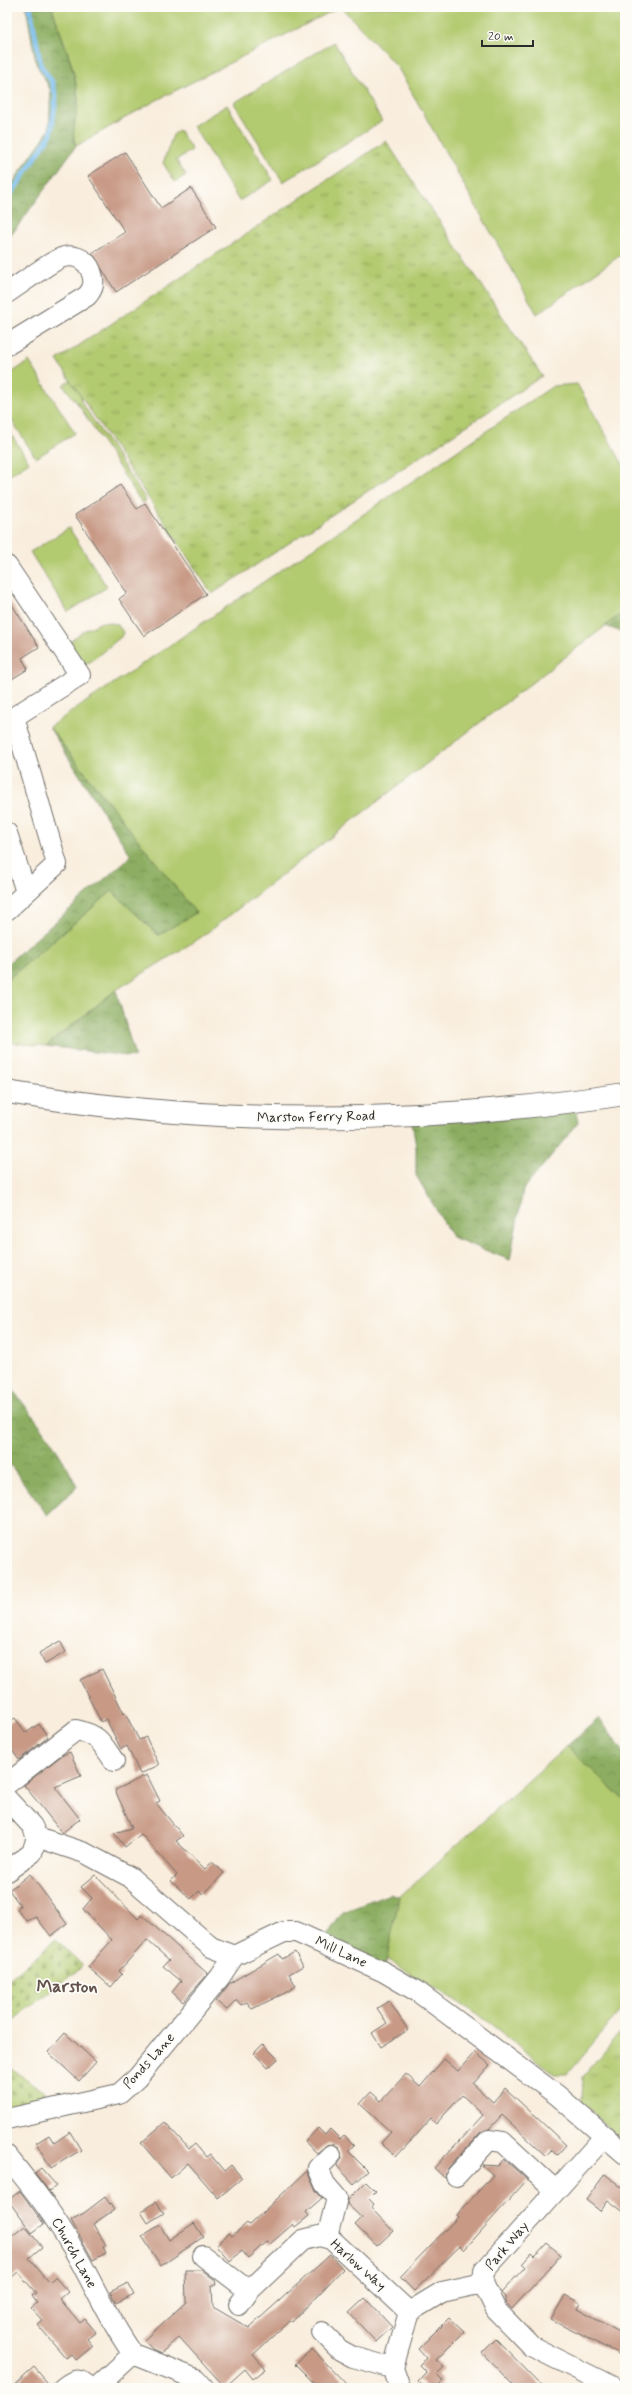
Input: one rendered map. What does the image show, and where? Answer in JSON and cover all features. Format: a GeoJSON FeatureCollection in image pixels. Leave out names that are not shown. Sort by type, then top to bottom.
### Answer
{"type":"FeatureCollection","features":[{"type":"Feature","properties":{"kind":"main road","name":"Marston Ferry Road"},"geometry":{"type":"LineString","coordinates":[[7,1092],[174,1113],[266,1118],[354,1117],[445,1113],[578,1101],[625,1094]]}},
{"type":"Feature","properties":{"kind":"street"},"geometry":{"type":"LineString","coordinates":[[7,293],[63,257],[75,256],[84,262],[90,270],[94,283],[92,290],[87,296],[7,345]]}},
{"type":"Feature","properties":{"kind":"street"},"geometry":{"type":"LineString","coordinates":[[7,566],[80,675],[14,717],[57,864],[7,910]]}},
{"type":"Feature","properties":{"kind":"street"},"geometry":{"type":"LineString","coordinates":[[7,721],[25,710]]}},
{"type":"Feature","properties":{"kind":"street"},"geometry":{"type":"LineString","coordinates":[[7,832],[26,892]]}},
{"type":"Feature","properties":{"kind":"street"},"geometry":{"type":"LineString","coordinates":[[7,1784],[76,1730],[92,1734],[101,1742],[114,1761]]}},
{"type":"Feature","properties":{"kind":"street"},"geometry":{"type":"LineString","coordinates":[[7,1799],[32,1826],[37,1837],[32,1853],[7,1871]]}},
{"type":"Feature","properties":{"kind":"street"},"geometry":{"type":"LineString","coordinates":[[37,1837],[85,1853],[130,1877],[211,1947],[234,1956]]}},
{"type":"Feature","properties":{"kind":"street","name":"Mill Lane"},"geometry":{"type":"LineString","coordinates":[[234,1956],[284,1932],[296,1932],[370,1966],[418,1992],[456,2019],[519,2066],[625,2154]]}},
{"type":"Feature","properties":{"kind":"street","name":"Ponds Lane"},"geometry":{"type":"LineString","coordinates":[[7,2119],[119,2094],[137,2078],[220,1978],[234,1956]]}},
{"type":"Feature","properties":{"kind":"street","name":"Park Way"},"geometry":{"type":"LineString","coordinates":[[605,2136],[484,2271],[483,2283],[496,2310],[530,2346],[615,2388]]}},
{"type":"Feature","properties":{"kind":"street"},"geometry":{"type":"LineString","coordinates":[[456,2176],[489,2140],[502,2142],[555,2190]]}},
{"type":"Feature","properties":{"kind":"street"},"geometry":{"type":"LineString","coordinates":[[327,2237],[337,2198],[325,2184],[318,2168],[331,2155]]}},
{"type":"Feature","properties":{"kind":"street","name":"Church Lane"},"geometry":{"type":"LineString","coordinates":[[7,2156],[54,2215],[72,2246],[113,2327],[133,2354]]}},
{"type":"Feature","properties":{"kind":"street","name":"Harlow Way"},"geometry":{"type":"LineString","coordinates":[[203,2256],[244,2298],[303,2240],[319,2236],[327,2237],[409,2312]]}},
{"type":"Feature","properties":{"kind":"street"},"geometry":{"type":"LineString","coordinates":[[400,2388],[393,2368],[409,2312],[442,2292],[483,2283]]}},
{"type":"Feature","properties":{"kind":"street"},"geometry":{"type":"LineString","coordinates":[[322,2332],[340,2350],[353,2357],[393,2368]]}},
{"type":"Feature","properties":{"kind":"street"},"geometry":{"type":"LineString","coordinates":[[96,2388],[133,2354],[196,2379],[204,2388]]}},
{"type":"Feature","properties":{"kind":"street"},"geometry":{"type":"LineString","coordinates":[[63,2388],[72,2380],[77,2380],[84,2381],[90,2388]]}},
{"type":"Feature","properties":{"kind":"green space"},"geometry":{"type":"Polygon","coordinates":[[[26,7],[52,7],[74,75],[78,99],[74,129],[74,140],[76,146],[7,241],[7,191],[49,130],[51,91],[36,63],[26,7]]]}},
{"type":"Feature","properties":{"kind":"green space"},"geometry":{"type":"Polygon","coordinates":[[[52,7],[340,7],[155,101],[76,146],[74,140],[74,129],[78,105],[77,87],[52,7]]]}},
{"type":"Feature","properties":{"kind":"green space"},"geometry":{"type":"Polygon","coordinates":[[[341,7],[625,7],[625,252],[537,314],[398,68],[341,7]]]}},
{"type":"Feature","properties":{"kind":"green space"},"geometry":{"type":"Polygon","coordinates":[[[334,42],[382,121],[283,182],[234,103],[334,42]]]}},
{"type":"Feature","properties":{"kind":"green space"},"geometry":{"type":"Polygon","coordinates":[[[227,105],[273,180],[239,201],[193,126],[227,105]]]}},
{"type":"Feature","properties":{"kind":"green space"},"geometry":{"type":"Polygon","coordinates":[[[179,130],[192,150],[176,160],[186,175],[175,182],[163,163],[173,135],[179,130]]]}},
{"type":"Feature","properties":{"kind":"green space"},"geometry":{"type":"Polygon","coordinates":[[[386,141],[542,376],[212,594],[57,360],[386,141]]]}},
{"type":"Feature","properties":{"kind":"green space"},"geometry":{"type":"Polygon","coordinates":[[[29,361],[75,433],[36,458],[7,413],[7,376],[29,361]]]}},
{"type":"Feature","properties":{"kind":"green space"},"geometry":{"type":"Polygon","coordinates":[[[71,380],[82,398],[80,400],[146,500],[142,503],[78,404],[63,385],[71,380]]]}},
{"type":"Feature","properties":{"kind":"green space"},"geometry":{"type":"Polygon","coordinates":[[[577,384],[625,468],[625,611],[200,938],[116,990],[46,1046],[7,1042],[7,980],[112,891],[158,935],[195,913],[49,727],[553,386],[577,384]]]}},
{"type":"Feature","properties":{"kind":"green space"},"geometry":{"type":"Polygon","coordinates":[[[7,428],[29,462],[7,477],[7,428]]]}},
{"type":"Feature","properties":{"kind":"green space"},"geometry":{"type":"Polygon","coordinates":[[[69,528],[107,587],[68,612],[30,552],[69,528]]]}},
{"type":"Feature","properties":{"kind":"green space"},"geometry":{"type":"Polygon","coordinates":[[[625,611],[625,633],[605,626],[625,611]]]}},
{"type":"Feature","properties":{"kind":"green space"},"geometry":{"type":"Polygon","coordinates":[[[102,622],[117,624],[123,632],[122,636],[90,662],[82,664],[70,644],[71,641],[83,631],[102,622]]]}},
{"type":"Feature","properties":{"kind":"green space"},"geometry":{"type":"Polygon","coordinates":[[[49,727],[196,913],[158,935],[112,891],[7,980],[7,964],[131,856],[49,727]]]}},
{"type":"Feature","properties":{"kind":"green space"},"geometry":{"type":"Polygon","coordinates":[[[116,990],[135,1057],[46,1046],[116,990]]]}},
{"type":"Feature","properties":{"kind":"green space"},"geometry":{"type":"Polygon","coordinates":[[[576,1111],[578,1123],[523,1190],[510,1260],[452,1237],[416,1175],[416,1146],[412,1123],[576,1111]]]}},
{"type":"Feature","properties":{"kind":"green space"},"geometry":{"type":"Polygon","coordinates":[[[7,1383],[36,1420],[63,1459],[77,1487],[47,1515],[7,1460],[7,1383]]]}},
{"type":"Feature","properties":{"kind":"green space"},"geometry":{"type":"Polygon","coordinates":[[[599,1718],[625,1754],[625,1801],[567,1746],[599,1718]]]}},
{"type":"Feature","properties":{"kind":"green space"},"geometry":{"type":"Polygon","coordinates":[[[567,1746],[625,1801],[625,2005],[567,2074],[554,2074],[478,2014],[386,1959],[399,1897],[567,1746]]]}},
{"type":"Feature","properties":{"kind":"green space"},"geometry":{"type":"Polygon","coordinates":[[[390,1894],[399,1897],[384,1972],[322,1943],[343,1912],[390,1894]]]}},
{"type":"Feature","properties":{"kind":"green space"},"geometry":{"type":"Polygon","coordinates":[[[56,1939],[83,1966],[7,2025],[7,1981],[56,1939]]]}},
{"type":"Feature","properties":{"kind":"green space"},"geometry":{"type":"Polygon","coordinates":[[[625,2027],[624,2143],[582,2102],[583,2077],[625,2027]]]}},
{"type":"Feature","properties":{"kind":"green space"},"geometry":{"type":"Polygon","coordinates":[[[7,2065],[59,2103],[7,2113],[7,2065]]]}},
{"type":"Feature","properties":{"kind":"building"},"geometry":{"type":"Polygon","coordinates":[[[125,152],[161,208],[191,188],[216,227],[116,292],[92,253],[125,232],[88,176],[125,152]]]}},
{"type":"Feature","properties":{"kind":"building"},"geometry":{"type":"Polygon","coordinates":[[[120,485],[137,509],[145,503],[206,594],[144,636],[119,599],[127,593],[75,515],[120,485]]]}},
{"type":"Feature","properties":{"kind":"building"},"geometry":{"type":"Polygon","coordinates":[[[7,597],[39,647],[22,658],[28,669],[7,682],[7,597]]]}},
{"type":"Feature","properties":{"kind":"building"},"geometry":{"type":"Polygon","coordinates":[[[60,1641],[66,1652],[45,1664],[39,1653],[60,1641]]]}},
{"type":"Feature","properties":{"kind":"building"},"geometry":{"type":"Polygon","coordinates":[[[102,1669],[124,1714],[125,1713],[139,1740],[146,1737],[159,1765],[140,1774],[127,1746],[121,1749],[106,1719],[101,1722],[80,1680],[102,1669]]]}},
{"type":"Feature","properties":{"kind":"building"},"geometry":{"type":"Polygon","coordinates":[[[15,1718],[26,1733],[39,1724],[48,1737],[19,1760],[7,1743],[7,1724],[15,1718]]]}},
{"type":"Feature","properties":{"kind":"building"},"geometry":{"type":"Polygon","coordinates":[[[70,1752],[81,1776],[55,1787],[80,1819],[62,1833],[24,1785],[61,1756],[70,1752]]]}},
{"type":"Feature","properties":{"kind":"building"},"geometry":{"type":"Polygon","coordinates":[[[147,1775],[160,1801],[156,1803],[183,1836],[176,1841],[205,1869],[212,1862],[224,1873],[203,1895],[199,1891],[191,1899],[171,1881],[177,1875],[141,1834],[125,1847],[114,1833],[132,1828],[115,1790],[147,1775]]]}},
{"type":"Feature","properties":{"kind":"building"},"geometry":{"type":"Polygon","coordinates":[[[30,1874],[67,1924],[51,1936],[36,1917],[27,1921],[17,1910],[20,1905],[9,1890],[30,1874]]]}},
{"type":"Feature","properties":{"kind":"building"},"geometry":{"type":"Polygon","coordinates":[[[95,1875],[138,1919],[142,1915],[208,1974],[183,2002],[172,1992],[181,1981],[163,1966],[169,1960],[147,1940],[119,1971],[122,1974],[111,1987],[88,1967],[112,1940],[83,1909],[92,1898],[81,1887],[95,1875]]]}},
{"type":"Feature","properties":{"kind":"building"},"geometry":{"type":"Polygon","coordinates":[[[295,1952],[303,1966],[289,1974],[296,1986],[287,1992],[252,2009],[247,2002],[241,2005],[237,2000],[227,2010],[216,2001],[230,1983],[279,1954],[282,1959],[295,1952]]]}},
{"type":"Feature","properties":{"kind":"building"},"geometry":{"type":"Polygon","coordinates":[[[389,2001],[408,2030],[381,2047],[372,2033],[387,2023],[377,2008],[389,2001]]]}},
{"type":"Feature","properties":{"kind":"building"},"geometry":{"type":"Polygon","coordinates":[[[65,2033],[96,2062],[79,2081],[48,2052],[65,2033]]]}},
{"type":"Feature","properties":{"kind":"building"},"geometry":{"type":"Polygon","coordinates":[[[263,2044],[278,2059],[268,2068],[254,2053],[263,2044]]]}},
{"type":"Feature","properties":{"kind":"building"},"geometry":{"type":"Polygon","coordinates":[[[475,2052],[490,2065],[473,2084],[493,2102],[505,2088],[566,2145],[557,2155],[551,2150],[546,2156],[502,2115],[489,2129],[481,2132],[448,2168],[445,2178],[434,2168],[483,2115],[462,2095],[436,2124],[431,2119],[396,2157],[381,2143],[391,2132],[360,2104],[371,2092],[381,2101],[406,2074],[420,2087],[444,2059],[458,2071],[475,2052]]]}},
{"type":"Feature","properties":{"kind":"building"},"geometry":{"type":"Polygon","coordinates":[[[165,2122],[189,2149],[195,2144],[206,2157],[210,2154],[224,2171],[231,2165],[242,2178],[218,2198],[188,2163],[171,2178],[141,2143],[165,2122]]]}},
{"type":"Feature","properties":{"kind":"building"},"geometry":{"type":"Polygon","coordinates":[[[318,2128],[325,2135],[330,2129],[340,2139],[344,2135],[354,2145],[348,2151],[368,2171],[354,2184],[337,2166],[342,2158],[339,2147],[328,2144],[317,2153],[305,2142],[318,2128]]]}},
{"type":"Feature","properties":{"kind":"building"},"geometry":{"type":"Polygon","coordinates":[[[70,2132],[81,2150],[51,2168],[36,2143],[49,2135],[54,2143],[70,2132]]]}},
{"type":"Feature","properties":{"kind":"building"},"geometry":{"type":"Polygon","coordinates":[[[504,2159],[527,2180],[464,2250],[460,2246],[414,2291],[400,2277],[458,2217],[457,2215],[493,2175],[482,2165],[498,2166],[504,2159]]]}},
{"type":"Feature","properties":{"kind":"building"},"geometry":{"type":"Polygon","coordinates":[[[41,2168],[56,2185],[49,2191],[35,2173],[41,2168]]]}},
{"type":"Feature","properties":{"kind":"building"},"geometry":{"type":"Polygon","coordinates":[[[307,2171],[315,2189],[322,2198],[306,2212],[309,2216],[295,2227],[293,2224],[270,2244],[267,2241],[248,2258],[242,2251],[230,2261],[216,2245],[229,2233],[232,2236],[247,2223],[249,2225],[307,2171]]]}},
{"type":"Feature","properties":{"kind":"building"},"geometry":{"type":"Polygon","coordinates":[[[605,2174],[625,2190],[625,2213],[608,2200],[600,2211],[586,2200],[605,2174]]]}},
{"type":"Feature","properties":{"kind":"building"},"geometry":{"type":"Polygon","coordinates":[[[366,2182],[376,2192],[369,2199],[374,2204],[371,2208],[393,2231],[377,2246],[355,2225],[362,2218],[347,2204],[348,2200],[366,2182]]]}},
{"type":"Feature","properties":{"kind":"building"},"geometry":{"type":"Polygon","coordinates":[[[20,2191],[44,2224],[32,2233],[8,2200],[20,2191]]]}},
{"type":"Feature","properties":{"kind":"building"},"geometry":{"type":"Polygon","coordinates":[[[105,2197],[114,2210],[93,2224],[106,2245],[103,2247],[106,2253],[93,2260],[71,2220],[84,2213],[105,2197]]]}},
{"type":"Feature","properties":{"kind":"building"},"geometry":{"type":"Polygon","coordinates":[[[156,2202],[164,2213],[148,2223],[141,2212],[156,2202]]]}},
{"type":"Feature","properties":{"kind":"building"},"geometry":{"type":"Polygon","coordinates":[[[194,2223],[203,2237],[161,2266],[142,2236],[160,2225],[169,2240],[194,2223]]]}},
{"type":"Feature","properties":{"kind":"building"},"geometry":{"type":"Polygon","coordinates":[[[25,2226],[42,2247],[29,2258],[49,2282],[55,2277],[68,2292],[60,2299],[80,2323],[85,2319],[96,2332],[87,2339],[93,2346],[76,2360],[71,2354],[66,2358],[37,2324],[42,2320],[31,2308],[37,2303],[32,2296],[36,2293],[18,2272],[7,2281],[7,2240],[25,2226]]]}},
{"type":"Feature","properties":{"kind":"building"},"geometry":{"type":"Polygon","coordinates":[[[547,2243],[561,2255],[512,2309],[505,2302],[505,2297],[501,2293],[525,2267],[522,2264],[532,2253],[535,2256],[547,2243]]]}},
{"type":"Feature","properties":{"kind":"building"},"geometry":{"type":"Polygon","coordinates":[[[330,2255],[343,2269],[292,2322],[290,2320],[253,2355],[266,2369],[253,2379],[245,2369],[225,2387],[179,2337],[161,2353],[152,2349],[144,2340],[186,2302],[185,2270],[202,2270],[215,2280],[216,2285],[212,2285],[213,2307],[249,2328],[330,2255]]]}},
{"type":"Feature","properties":{"kind":"building"},"geometry":{"type":"Polygon","coordinates":[[[128,2283],[134,2294],[116,2303],[110,2292],[128,2283]]]}},
{"type":"Feature","properties":{"kind":"building"},"geometry":{"type":"Polygon","coordinates":[[[565,2295],[580,2303],[577,2309],[625,2335],[625,2357],[551,2320],[565,2295]]]}},
{"type":"Feature","properties":{"kind":"building"},"geometry":{"type":"Polygon","coordinates":[[[365,2298],[392,2327],[376,2342],[349,2313],[365,2298]]]}},
{"type":"Feature","properties":{"kind":"building"},"geometry":{"type":"Polygon","coordinates":[[[449,2318],[464,2332],[436,2360],[444,2367],[437,2374],[443,2381],[436,2388],[425,2388],[418,2381],[426,2372],[419,2365],[426,2358],[418,2349],[449,2318]]]}},
{"type":"Feature","properties":{"kind":"building"},"geometry":{"type":"Polygon","coordinates":[[[496,2339],[544,2388],[516,2388],[482,2353],[496,2339]]]}},
{"type":"Feature","properties":{"kind":"building"},"geometry":{"type":"Polygon","coordinates":[[[312,2349],[350,2388],[319,2388],[295,2364],[312,2349]]]}},
{"type":"Feature","properties":{"kind":"building"},"geometry":{"type":"Polygon","coordinates":[[[34,2367],[52,2388],[11,2388],[27,2373],[34,2367]]]}},
{"type":"Feature","properties":{"kind":"waterway"},"geometry":{"type":"LineString","coordinates":[[7,200],[51,134],[56,97],[52,82],[41,66],[30,7]]}},
{"type":"Feature","properties":{"kind":"district","name":"Marston"},"geometry":{"type":"Point","coordinates":[67,1987]}}]}
